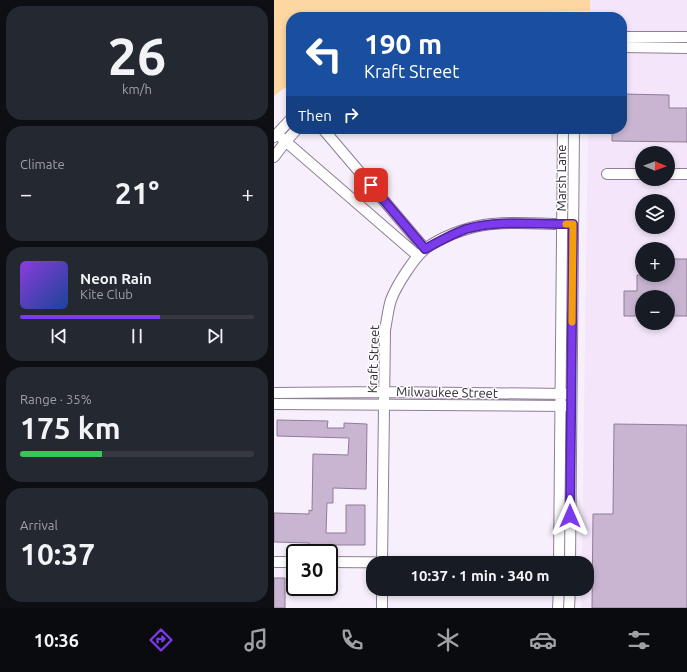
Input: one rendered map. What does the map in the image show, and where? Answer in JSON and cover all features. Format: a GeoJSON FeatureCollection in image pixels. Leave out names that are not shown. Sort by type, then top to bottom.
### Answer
{"type":"FeatureCollection","features":[{"type":"Feature","properties":{"kind":"street"},"geometry":{"type":"LineString","coordinates":[[627,37],[687,37]]}},
{"type":"Feature","properties":{"kind":"street"},"geometry":{"type":"LineString","coordinates":[[627,48],[687,48]]}},
{"type":"Feature","properties":{"kind":"street"},"geometry":{"type":"LineString","coordinates":[[286,124],[276,135],[286,141],[422,253]]}},
{"type":"Feature","properties":{"kind":"street"},"geometry":{"type":"LineString","coordinates":[[274,157],[292,134]]}},
{"type":"Feature","properties":{"kind":"street"},"geometry":{"type":"LineString","coordinates":[[327,134],[422,253]]}},
{"type":"Feature","properties":{"kind":"street","name":"Marsh Lane"},"geometry":{"type":"LineString","coordinates":[[559,556],[563,134]]}},
{"type":"Feature","properties":{"kind":"street","name":"Marsh Lane"},"geometry":{"type":"LineString","coordinates":[[570,556],[574,134]]}},
{"type":"Feature","properties":{"kind":"street"},"geometry":{"type":"LineString","coordinates":[[607,174],[635,174]]}},
{"type":"Feature","properties":{"kind":"street"},"geometry":{"type":"LineString","coordinates":[[675,174],[687,174]]}},
{"type":"Feature","properties":{"kind":"street","name":"Kraft Street"},"geometry":{"type":"LineString","coordinates":[[382,556],[385,330],[391,300],[401,279],[422,253],[446,237],[466,229],[485,225],[573,224]]}},
{"type":"Feature","properties":{"kind":"street","name":"Milwaukee Street"},"geometry":{"type":"LineString","coordinates":[[274,393],[384,392],[571,394]]}},
{"type":"Feature","properties":{"kind":"street","name":"Milwaukee Street"},"geometry":{"type":"LineString","coordinates":[[274,404],[571,406]]}},
{"type":"Feature","properties":{"kind":"street"},"geometry":{"type":"LineString","coordinates":[[274,562],[286,562]]}},
{"type":"Feature","properties":{"kind":"street"},"geometry":{"type":"LineString","coordinates":[[338,562],[366,562]]}},
{"type":"Feature","properties":{"kind":"street"},"geometry":{"type":"LineString","coordinates":[[382,596],[382,608]]}},
{"type":"Feature","properties":{"kind":"street"},"geometry":{"type":"LineString","coordinates":[[558,608],[559,596]]}},
{"type":"Feature","properties":{"kind":"street"},"geometry":{"type":"LineString","coordinates":[[569,608],[570,596]]}},
{"type":"Feature","properties":{"kind":"shaded area"},"geometry":{"type":"Polygon","coordinates":[[[274,0],[590,0],[590,11],[286,12],[286,87],[274,96],[274,0]]]}},
{"type":"Feature","properties":{"kind":"shaded area"},"geometry":{"type":"Polygon","coordinates":[[[590,0],[687,0],[687,608],[581,608],[582,596],[594,596],[594,556],[582,556],[588,134],[627,134],[627,12],[590,12],[590,0]]]}},
{"type":"Feature","properties":{"kind":"building"},"geometry":{"type":"Polygon","coordinates":[[[627,94],[669,95],[669,108],[687,108],[687,142],[612,141],[612,134],[627,134],[627,94]]]}},
{"type":"Feature","properties":{"kind":"building"},"geometry":{"type":"Polygon","coordinates":[[[675,259],[687,259],[687,316],[675,316],[675,290],[637,290],[637,282],[675,282],[675,259]]]}},
{"type":"Feature","properties":{"kind":"building"},"geometry":{"type":"Polygon","coordinates":[[[624,291],[635,291],[635,316],[624,316],[624,291]]]}},
{"type":"Feature","properties":{"kind":"building"},"geometry":{"type":"Polygon","coordinates":[[[277,420],[328,421],[327,428],[344,428],[344,423],[367,424],[366,489],[333,488],[333,503],[327,503],[326,533],[346,533],[346,505],[365,505],[365,545],[274,542],[274,513],[309,514],[309,510],[312,511],[313,454],[348,455],[349,438],[277,436],[277,420]]]}},
{"type":"Feature","properties":{"kind":"building"},"geometry":{"type":"Polygon","coordinates":[[[614,424],[687,425],[687,608],[592,608],[592,596],[594,596],[593,514],[613,514],[614,424]]]}},
{"type":"Feature","properties":{"kind":"building"},"geometry":{"type":"Polygon","coordinates":[[[274,578],[285,578],[285,608],[274,608],[274,578]]]}},
{"type":"Feature","properties":{"kind":"slow traffic"},"geometry":{"type":"LineString","coordinates":[[566,224],[573,224],[572,322]]}},
{"type":"Feature","properties":{"kind":"route"},"geometry":{"type":"LineString","coordinates":[[371,185],[425,249],[446,237],[466,229],[485,225],[573,224],[570,516]]}}]}
